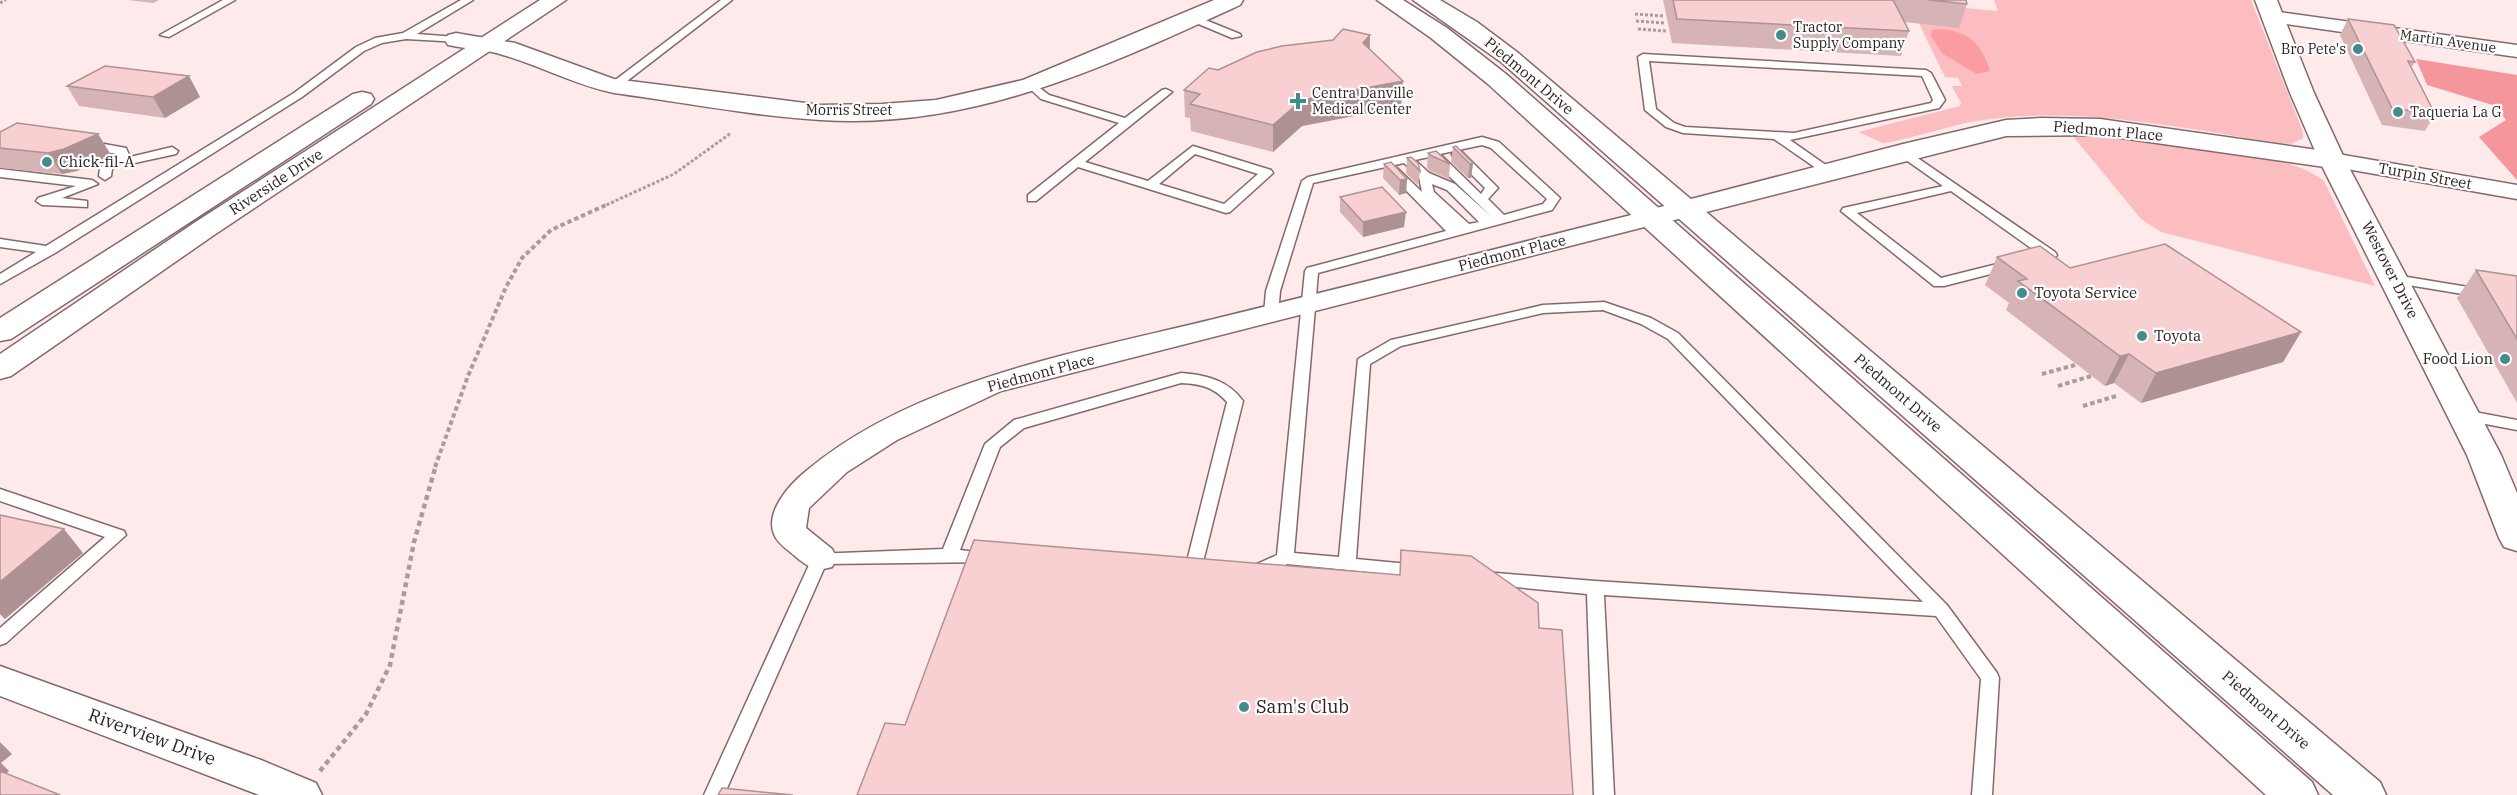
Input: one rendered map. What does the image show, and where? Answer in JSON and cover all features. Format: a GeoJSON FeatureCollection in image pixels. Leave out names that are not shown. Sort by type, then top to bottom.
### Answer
{"type":"FeatureCollection","features":[{"type":"Feature","properties":{"kind":"main road","name":"Riverside Drive"},"geometry":{"type":"LineString","coordinates":[[0,332],[518,0]]}},
{"type":"Feature","properties":{"kind":"main road","name":"Riverside Drive"},"geometry":{"type":"LineString","coordinates":[[0,369],[204,229],[555,0]]}},
{"type":"Feature","properties":{"kind":"main road","name":"Morris Street"},"geometry":{"type":"LineString","coordinates":[[456,40],[517,51],[599,83],[614,86],[821,113],[882,112],[936,107],[984,98],[1032,85],[1232,0]]}},
{"type":"Feature","properties":{"kind":"main road","name":"Piedmont Drive"},"geometry":{"type":"LineString","coordinates":[[1388,0],[1469,55],[2296,795]]}},
{"type":"Feature","properties":{"kind":"main road","name":"Piedmont Drive"},"geometry":{"type":"LineString","coordinates":[[1424,0],[1469,27],[1509,57],[2364,795]]}},
{"type":"Feature","properties":{"kind":"main road","name":"Westover Drive"},"geometry":{"type":"LineString","coordinates":[[2269,9],[2332,160],[2484,455],[2517,538]]}},
{"type":"Feature","properties":{"kind":"main road","name":"Piedmont Place"},"geometry":{"type":"LineString","coordinates":[[1651,218],[1826,171],[2006,128],[2063,125],[2138,131],[2332,160]]}},
{"type":"Feature","properties":{"kind":"street","name":"Martin Avenue"},"geometry":{"type":"LineString","coordinates":[[2269,9],[2517,51]]}},
{"type":"Feature","properties":{"kind":"street","name":"Turpin Street"},"geometry":{"type":"LineString","coordinates":[[2332,160],[2517,192]]}},
{"type":"Feature","properties":{"kind":"street","name":"Piedmont Place"},"geometry":{"type":"LineString","coordinates":[[820,558],[789,532],[794,503],[834,465],[898,428],[991,384],[1651,218]]}},
{"type":"Feature","properties":{"kind":"street","name":"Riverview Drive"},"geometry":{"type":"LineString","coordinates":[[0,681],[284,792]]}},
{"type":"Feature","properties":{"kind":"lane"},"geometry":{"type":"LineString","coordinates":[[165,34],[230,0]]}},
{"type":"Feature","properties":{"kind":"lane"},"geometry":{"type":"LineString","coordinates":[[406,36],[468,0]]}},
{"type":"Feature","properties":{"kind":"lane"},"geometry":{"type":"LineString","coordinates":[[614,86],[727,0]]}},
{"type":"Feature","properties":{"kind":"lane"},"geometry":{"type":"LineString","coordinates":[[1193,18],[1236,36]]}},
{"type":"Feature","properties":{"kind":"lane"},"geometry":{"type":"LineString","coordinates":[[0,280],[298,95],[360,49],[379,40],[406,36],[456,40]]}},
{"type":"Feature","properties":{"kind":"lane"},"geometry":{"type":"LineString","coordinates":[[1778,137],[1809,135],[1935,106],[1940,100],[1926,73],[1643,57],[1651,110],[1670,125],[1689,131],[1778,137],[1826,171]]}},
{"type":"Feature","properties":{"kind":"lane"},"geometry":{"type":"LineString","coordinates":[[1032,85],[1046,97],[1127,122]]}},
{"type":"Feature","properties":{"kind":"lane"},"geometry":{"type":"LineString","coordinates":[[1032,198],[1166,92]]}},
{"type":"Feature","properties":{"kind":"lane"},"geometry":{"type":"LineString","coordinates":[[1271,314],[1273,291],[1308,181],[1482,141],[1495,145],[1554,198],[1548,207],[1312,271],[1285,558]]}},
{"type":"Feature","properties":{"kind":"lane"},"geometry":{"type":"LineString","coordinates":[[79,144],[122,151],[124,156],[106,168],[105,176]]}},
{"type":"Feature","properties":{"kind":"lane"},"geometry":{"type":"LineString","coordinates":[[1076,163],[1149,186],[1226,209],[1268,173],[1194,150],[1149,186]]}},
{"type":"Feature","properties":{"kind":"lane"},"geometry":{"type":"LineString","coordinates":[[130,160],[172,151]]}},
{"type":"Feature","properties":{"kind":"lane"},"geometry":{"type":"LineString","coordinates":[[1441,151],[1486,196],[1505,219]]}},
{"type":"Feature","properties":{"kind":"lane"},"geometry":{"type":"LineString","coordinates":[[1441,151],[1505,219]]}},
{"type":"Feature","properties":{"kind":"lane"},"geometry":{"type":"LineString","coordinates":[[1903,152],[1953,187],[2050,255],[1939,283],[1847,211],[1953,187]]}},
{"type":"Feature","properties":{"kind":"lane"},"geometry":{"type":"LineString","coordinates":[[1407,159],[1425,176],[1451,187],[1488,224]]}},
{"type":"Feature","properties":{"kind":"lane"},"geometry":{"type":"LineString","coordinates":[[1381,164],[1456,232]]}},
{"type":"Feature","properties":{"kind":"lane"},"geometry":{"type":"LineString","coordinates":[[0,173],[92,184],[42,201],[83,204]]}},
{"type":"Feature","properties":{"kind":"lane"},"geometry":{"type":"LineString","coordinates":[[1425,176],[1428,193],[1456,232]]}},
{"type":"Feature","properties":{"kind":"lane"},"geometry":{"type":"LineString","coordinates":[[0,243],[50,250]]}},
{"type":"Feature","properties":{"kind":"lane"},"geometry":{"type":"LineString","coordinates":[[2395,279],[2517,299]]}},
{"type":"Feature","properties":{"kind":"lane"},"geometry":{"type":"LineString","coordinates":[[1347,565],[1363,362],[1396,343],[1543,309],[1604,306],[1646,321],[1673,336],[1941,610],[1990,678],[1982,795]]}},
{"type":"Feature","properties":{"kind":"lane"},"geometry":{"type":"LineString","coordinates":[[949,555],[993,444],[1019,424],[1181,378],[1201,379],[1221,385],[1235,400],[1187,572],[1214,575]]}},
{"type":"Feature","properties":{"kind":"lane"},"geometry":{"type":"LineString","coordinates":[[2464,415],[2517,425]]}},
{"type":"Feature","properties":{"kind":"lane"},"geometry":{"type":"LineString","coordinates":[[0,495],[118,535],[0,638]]}},
{"type":"Feature","properties":{"kind":"lane"},"geometry":{"type":"LineString","coordinates":[[714,795],[820,558],[949,555],[1002,559]]}},
{"type":"Feature","properties":{"kind":"lane"},"geometry":{"type":"LineString","coordinates":[[1234,576],[1245,577],[1285,558],[1438,573]]}},
{"type":"Feature","properties":{"kind":"lane"},"geometry":{"type":"LineString","coordinates":[[1472,576],[1595,588],[1941,610]]}},
{"type":"Feature","properties":{"kind":"lane"},"geometry":{"type":"LineString","coordinates":[[1595,588],[1604,795]]}},
{"type":"Feature","properties":{"kind":"path"},"geometry":{"type":"LineString","coordinates":[[0,3],[6,0]]}},
{"type":"Feature","properties":{"kind":"path"},"geometry":{"type":"LineString","coordinates":[[1635,14],[1663,15]]}},
{"type":"Feature","properties":{"kind":"path"},"geometry":{"type":"LineString","coordinates":[[1636,21],[1664,23]]}},
{"type":"Feature","properties":{"kind":"path"},"geometry":{"type":"LineString","coordinates":[[1638,29],[1666,31]]}},
{"type":"Feature","properties":{"kind":"path"},"geometry":{"type":"LineString","coordinates":[[284,792],[325,766],[358,725],[381,686],[395,650],[417,529],[447,431],[483,341],[519,262],[540,238],[558,226],[666,179],[703,156],[731,133]]}},
{"type":"Feature","properties":{"kind":"path"},"geometry":{"type":"LineString","coordinates":[[2042,374],[2075,365]]}},
{"type":"Feature","properties":{"kind":"path"},"geometry":{"type":"LineString","coordinates":[[2058,386],[2091,376]]}},
{"type":"Feature","properties":{"kind":"path"},"geometry":{"type":"LineString","coordinates":[[2083,406],[2116,396]]}},
{"type":"Feature","properties":{"kind":"shaded area"},"geometry":{"type":"Polygon","coordinates":[[[1994,0],[2251,0],[2303,132],[2303,138],[2291,144],[2279,143],[2128,120],[2052,116],[1976,121],[1883,143],[1858,132],[1960,106],[1961,103],[1952,86],[1962,86],[1958,78],[1945,77],[1909,3],[1998,11],[1994,0]]]}},
{"type":"Feature","properties":{"kind":"shaded area"},"geometry":{"type":"Polygon","coordinates":[[[1932,30],[1958,32],[1972,40],[1978,46],[1990,71],[1977,74],[1943,54],[1931,36],[1932,30]]]}},
{"type":"Feature","properties":{"kind":"shaded area"},"geometry":{"type":"Polygon","coordinates":[[[2416,59],[2517,75],[2517,180],[2479,137],[2506,120],[2496,106],[2427,85],[2416,59]]]}},
{"type":"Feature","properties":{"kind":"shaded area"},"geometry":{"type":"Polygon","coordinates":[[[2072,135],[2185,146],[2263,158],[2301,168],[2324,181],[2375,286],[2161,232],[2141,219],[2072,135]]]}},
{"type":"Feature","properties":{"kind":"building"},"geometry":{"type":"Polygon","coordinates":[[[1673,0],[1893,0],[1909,31],[1677,19],[1673,0]]]}},
{"type":"Feature","properties":{"kind":"building"},"geometry":{"type":"Polygon","coordinates":[[[1929,0],[1966,0],[1967,4],[1929,0]]]}},
{"type":"Feature","properties":{"kind":"building"},"geometry":{"type":"Polygon","coordinates":[[[2348,19],[2394,25],[2415,62],[2408,61],[2435,114],[2392,108],[2348,19]]]}},
{"type":"Feature","properties":{"kind":"building"},"geometry":{"type":"Polygon","coordinates":[[[1343,29],[1370,35],[1363,43],[1403,81],[1302,100],[1273,125],[1190,104],[1200,94],[1184,90],[1209,68],[1218,70],[1257,52],[1282,46],[1333,40],[1343,29]]]}},
{"type":"Feature","properties":{"kind":"building"},"geometry":{"type":"Polygon","coordinates":[[[105,66],[189,76],[153,97],[67,86],[105,66]]]}},
{"type":"Feature","properties":{"kind":"building"},"geometry":{"type":"Polygon","coordinates":[[[17,123],[98,134],[64,149],[48,153],[0,148],[0,132],[17,123]]]}},
{"type":"Feature","properties":{"kind":"building"},"geometry":{"type":"Polygon","coordinates":[[[1456,146],[1473,163],[1470,164],[1453,147],[1456,146]]]}},
{"type":"Feature","properties":{"kind":"building"},"geometry":{"type":"Polygon","coordinates":[[[1436,151],[1450,164],[1428,153],[1436,151]]]}},
{"type":"Feature","properties":{"kind":"building"},"geometry":{"type":"Polygon","coordinates":[[[1411,157],[1418,163],[1420,171],[1407,158],[1411,157]]]}},
{"type":"Feature","properties":{"kind":"building"},"geometry":{"type":"Polygon","coordinates":[[[1391,162],[1407,179],[1400,180],[1384,164],[1391,162]]]}},
{"type":"Feature","properties":{"kind":"building"},"geometry":{"type":"Polygon","coordinates":[[[1382,187],[1406,212],[1363,222],[1340,197],[1382,187]]]}},
{"type":"Feature","properties":{"kind":"building"},"geometry":{"type":"Polygon","coordinates":[[[2165,244],[2301,332],[2156,373],[2129,354],[2120,356],[2018,281],[2027,279],[1997,257],[2040,246],[2070,268],[2165,244]]]}},
{"type":"Feature","properties":{"kind":"building"},"geometry":{"type":"Polygon","coordinates":[[[2476,270],[2517,276],[2517,339],[2476,270]]]}},
{"type":"Feature","properties":{"kind":"building"},"geometry":{"type":"Polygon","coordinates":[[[0,515],[64,529],[0,582],[0,515]]]}},
{"type":"Feature","properties":{"kind":"building","name":"Sam's Club"},"geometry":{"type":"Polygon","coordinates":[[[974,540],[1400,575],[1401,550],[1471,556],[1538,603],[1539,628],[1562,630],[1573,795],[857,795],[885,723],[905,725],[974,540]]]}},
{"type":"Feature","properties":{"kind":"building"},"geometry":{"type":"Polygon","coordinates":[[[0,771],[60,795],[0,795],[0,771]]]}},
{"type":"Feature","properties":{"kind":"building"},"geometry":{"type":"Polygon","coordinates":[[[722,788],[793,795],[718,795],[722,788]]]}},
{"type":"Feature","properties":{"kind":"place","name":"Tractor Supply Company"},"geometry":{"type":"Point","coordinates":[1781,35]}},
{"type":"Feature","properties":{"kind":"place","name":"Bro Pete's"},"geometry":{"type":"Point","coordinates":[2358,49]}},
{"type":"Feature","properties":{"kind":"place","name":"Centra Danville Medical Center"},"geometry":{"type":"Point","coordinates":[1298,101]}},
{"type":"Feature","properties":{"kind":"place","name":"Taqueria La G"},"geometry":{"type":"Point","coordinates":[2398,112]}},
{"type":"Feature","properties":{"kind":"place","name":"Chick-fil-A"},"geometry":{"type":"Point","coordinates":[47,162]}},
{"type":"Feature","properties":{"kind":"place","name":"Toyota Service"},"geometry":{"type":"Point","coordinates":[2022,293]}},
{"type":"Feature","properties":{"kind":"place","name":"Toyota"},"geometry":{"type":"Point","coordinates":[2142,336]}},
{"type":"Feature","properties":{"kind":"place","name":"Food Lion"},"geometry":{"type":"Point","coordinates":[2505,359]}},
{"type":"Feature","properties":{"kind":"place","name":"Sam's Club"},"geometry":{"type":"Point","coordinates":[1244,707]}}]}
